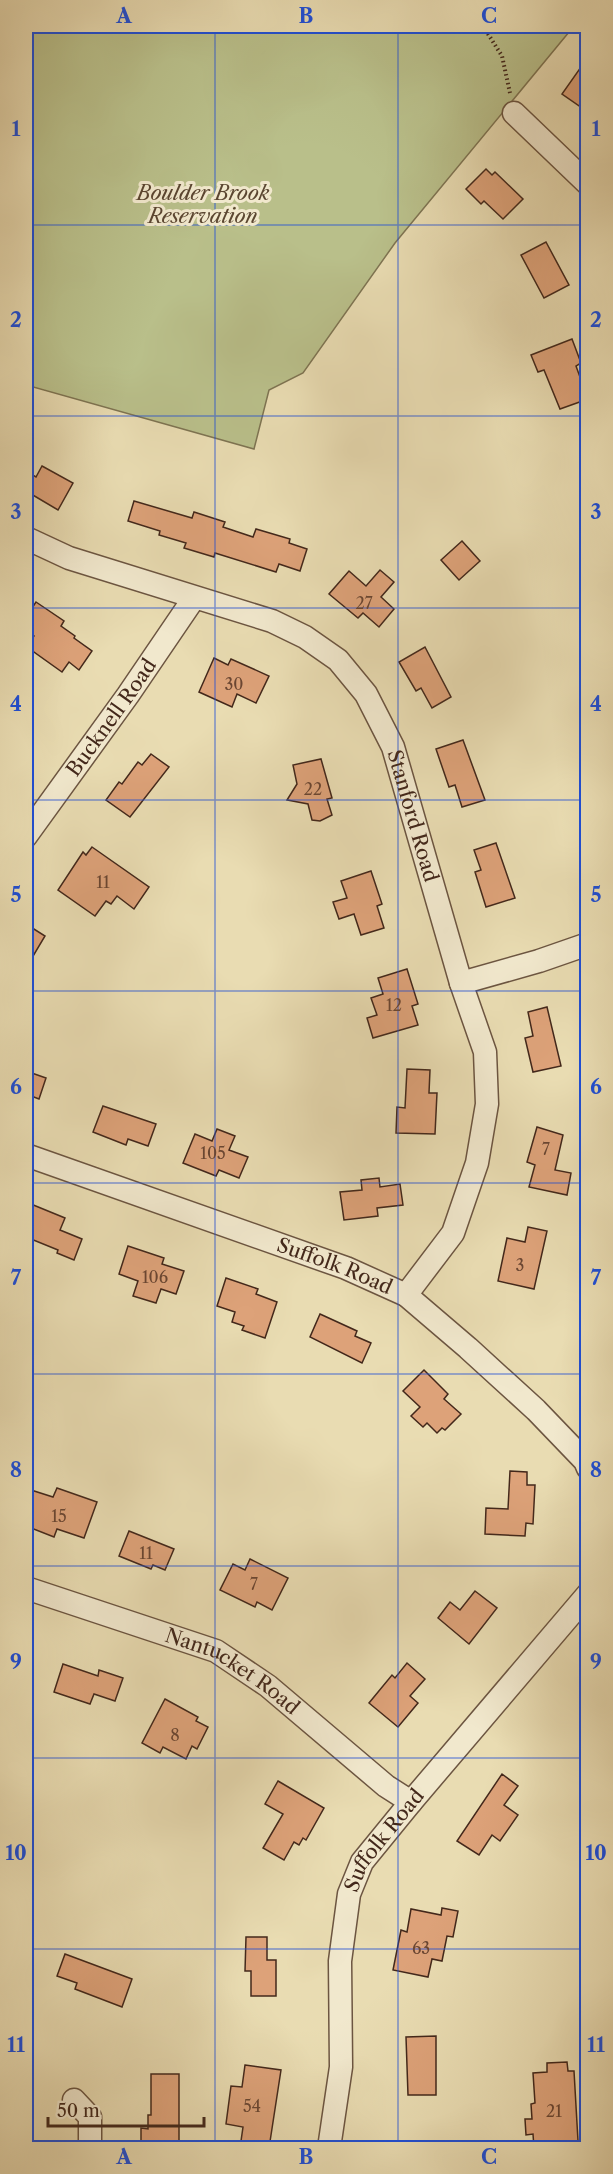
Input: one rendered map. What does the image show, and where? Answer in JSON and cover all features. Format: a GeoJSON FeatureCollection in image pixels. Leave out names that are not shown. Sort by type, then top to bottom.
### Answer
{"type":"FeatureCollection","features":[{"type":"Feature","properties":{"kind":"street"},"geometry":{"type":"LineString","coordinates":[[514,113],[588,184]]}},
{"type":"Feature","properties":{"kind":"street","name":"Stanford Road"},"geometry":{"type":"LineString","coordinates":[[26,538],[69,558],[272,621],[305,637],[338,660],[366,694],[393,747],[461,983],[484,1052],[487,1104],[477,1163],[453,1233],[406,1295]]}},
{"type":"Feature","properties":{"kind":"street","name":"Bucknell Road"},"geometry":{"type":"LineString","coordinates":[[26,836],[194,598]]}},
{"type":"Feature","properties":{"kind":"street"},"geometry":{"type":"LineString","coordinates":[[461,983],[588,944]]}},
{"type":"Feature","properties":{"kind":"street","name":"Suffolk Road"},"geometry":{"type":"LineString","coordinates":[[26,1155],[346,1268],[406,1295],[536,1410],[585,1461],[588,1468]]}},
{"type":"Feature","properties":{"kind":"street","name":"Nantucket Road"},"geometry":{"type":"LineString","coordinates":[[26,1588],[216,1651],[268,1686],[386,1786],[411,1802]]}},
{"type":"Feature","properties":{"kind":"street","name":"Suffolk Road"},"geometry":{"type":"LineString","coordinates":[[329,2148],[341,2067],[340,1961],[349,1894],[362,1862],[588,1594]]}},
{"type":"Feature","properties":{"kind":"street"},"geometry":{"type":"LineString","coordinates":[[74,2100],[90,2117],[90,2148]]}},
{"type":"Feature","properties":{"kind":"path"},"geometry":{"type":"LineString","coordinates":[[483,26],[502,56],[514,113]]}},
{"type":"Feature","properties":{"kind":"green space","name":"Boulder Brook Reservation"},"geometry":{"type":"Polygon","coordinates":[[[26,26],[574,26],[395,243],[303,373],[269,390],[254,449],[26,385],[26,349],[30,339],[26,334],[26,26]]]}},
{"type":"Feature","properties":{"kind":"building"},"geometry":{"type":"Polygon","coordinates":[[[588,57],[588,112],[562,94],[588,57]]]}},
{"type":"Feature","properties":{"kind":"building"},"geometry":{"type":"Polygon","coordinates":[[[486,169],[492,175],[495,172],[523,199],[503,219],[484,201],[481,204],[466,189],[486,169]]]}},
{"type":"Feature","properties":{"kind":"building"},"geometry":{"type":"Polygon","coordinates":[[[546,242],[569,285],[544,298],[521,255],[546,242]]]}},
{"type":"Feature","properties":{"kind":"building"},"geometry":{"type":"Polygon","coordinates":[[[572,339],[581,363],[576,366],[588,399],[560,409],[544,370],[538,372],[531,355],[572,339]]]}},
{"type":"Feature","properties":{"kind":"building"},"geometry":{"type":"Polygon","coordinates":[[[42,466],[73,483],[58,510],[26,491],[26,471],[36,477],[42,466]]]}},
{"type":"Feature","properties":{"kind":"building"},"geometry":{"type":"Polygon","coordinates":[[[134,501],[192,518],[194,512],[225,522],[223,527],[253,537],[256,529],[290,539],[289,543],[307,549],[300,571],[279,564],[276,572],[215,553],[214,557],[184,548],[186,543],[159,535],[160,531],[128,521],[134,501]]]}},
{"type":"Feature","properties":{"kind":"building"},"geometry":{"type":"Polygon","coordinates":[[[462,541],[480,561],[459,580],[441,560],[462,541]]]}},
{"type":"Feature","properties":{"kind":"building"},"geometry":{"type":"Polygon","coordinates":[[[380,570],[394,582],[381,597],[394,609],[379,627],[363,613],[358,618],[329,594],[349,571],[366,586],[380,570]]]}},
{"type":"Feature","properties":{"kind":"building"},"geometry":{"type":"Polygon","coordinates":[[[36,602],[64,621],[61,626],[92,651],[79,670],[69,662],[62,672],[27,647],[34,636],[26,630],[26,617],[36,602]]]}},
{"type":"Feature","properties":{"kind":"building"},"geometry":{"type":"Polygon","coordinates":[[[425,647],[451,697],[432,708],[421,688],[416,691],[399,662],[425,647]]]}},
{"type":"Feature","properties":{"kind":"building"},"geometry":{"type":"Polygon","coordinates":[[[214,658],[228,665],[231,659],[269,676],[256,703],[237,694],[232,707],[199,692],[214,658]]]}},
{"type":"Feature","properties":{"kind":"building"},"geometry":{"type":"Polygon","coordinates":[[[463,740],[485,800],[462,807],[455,785],[449,787],[436,749],[463,740]]]}},
{"type":"Feature","properties":{"kind":"building"},"geometry":{"type":"Polygon","coordinates":[[[151,754],[169,767],[130,817],[106,800],[119,782],[122,784],[138,762],[142,765],[151,754]]]}},
{"type":"Feature","properties":{"kind":"building"},"geometry":{"type":"Polygon","coordinates":[[[321,759],[332,798],[327,799],[332,815],[320,821],[312,820],[308,804],[287,800],[297,784],[293,765],[321,759]]]}},
{"type":"Feature","properties":{"kind":"building"},"geometry":{"type":"Polygon","coordinates":[[[496,843],[515,898],[486,907],[475,872],[481,870],[474,850],[496,843]]]}},
{"type":"Feature","properties":{"kind":"building"},"geometry":{"type":"Polygon","coordinates":[[[92,847],[149,887],[134,909],[117,896],[111,904],[106,901],[95,916],[58,890],[83,852],[86,855],[92,847]]]}},
{"type":"Feature","properties":{"kind":"building"},"geometry":{"type":"Polygon","coordinates":[[[371,871],[382,904],[377,906],[384,928],[361,935],[354,914],[339,919],[333,902],[347,898],[341,881],[371,871]]]}},
{"type":"Feature","properties":{"kind":"building"},"geometry":{"type":"Polygon","coordinates":[[[26,924],[45,936],[26,968],[26,924]]]}},
{"type":"Feature","properties":{"kind":"building"},"geometry":{"type":"Polygon","coordinates":[[[407,969],[418,1004],[412,1006],[418,1025],[373,1038],[367,1018],[377,1015],[371,998],[383,994],[378,978],[407,969]]]}},
{"type":"Feature","properties":{"kind":"building"},"geometry":{"type":"Polygon","coordinates":[[[547,1007],[561,1066],[533,1072],[525,1038],[533,1036],[528,1012],[547,1007]]]}},
{"type":"Feature","properties":{"kind":"building"},"geometry":{"type":"Polygon","coordinates":[[[407,1069],[430,1070],[429,1093],[437,1093],[435,1134],[396,1133],[397,1107],[405,1108],[407,1069]]]}},
{"type":"Feature","properties":{"kind":"building"},"geometry":{"type":"Polygon","coordinates":[[[26,1071],[46,1078],[39,1099],[26,1094],[26,1071]]]}},
{"type":"Feature","properties":{"kind":"building"},"geometry":{"type":"Polygon","coordinates":[[[103,1106],[156,1124],[148,1146],[128,1139],[126,1145],[93,1132],[103,1106]]]}},
{"type":"Feature","properties":{"kind":"building"},"geometry":{"type":"Polygon","coordinates":[[[537,1127],[563,1135],[555,1170],[571,1173],[567,1195],[529,1187],[535,1165],[527,1162],[537,1127]]]}},
{"type":"Feature","properties":{"kind":"building"},"geometry":{"type":"Polygon","coordinates":[[[217,1129],[235,1136],[229,1150],[248,1157],[239,1178],[219,1170],[216,1176],[183,1163],[195,1134],[212,1141],[217,1129]]]}},
{"type":"Feature","properties":{"kind":"building"},"geometry":{"type":"Polygon","coordinates":[[[379,1178],[380,1187],[400,1184],[403,1205],[377,1208],[378,1216],[344,1220],[340,1192],[362,1190],[361,1180],[379,1178]]]}},
{"type":"Feature","properties":{"kind":"building"},"geometry":{"type":"Polygon","coordinates":[[[26,1202],[65,1218],[60,1230],[82,1239],[74,1260],[57,1253],[58,1250],[26,1237],[26,1202]]]}},
{"type":"Feature","properties":{"kind":"building"},"geometry":{"type":"Polygon","coordinates":[[[528,1227],[547,1231],[534,1289],[498,1281],[507,1238],[525,1242],[528,1227]]]}},
{"type":"Feature","properties":{"kind":"building"},"geometry":{"type":"Polygon","coordinates":[[[128,1246],[164,1258],[162,1264],[184,1271],[176,1294],[161,1289],[156,1303],[133,1296],[138,1281],[119,1274],[128,1246]]]}},
{"type":"Feature","properties":{"kind":"building"},"geometry":{"type":"Polygon","coordinates":[[[226,1278],[258,1289],[256,1294],[277,1302],[265,1338],[242,1330],[244,1326],[232,1322],[235,1312],[217,1306],[226,1278]]]}},
{"type":"Feature","properties":{"kind":"building"},"geometry":{"type":"Polygon","coordinates":[[[320,1314],[357,1331],[355,1336],[371,1343],[362,1363],[310,1337],[320,1314]]]}},
{"type":"Feature","properties":{"kind":"building"},"geometry":{"type":"Polygon","coordinates":[[[424,1370],[448,1394],[444,1399],[461,1414],[445,1430],[442,1428],[437,1433],[427,1423],[423,1427],[411,1416],[420,1407],[403,1391],[424,1370]]]}},
{"type":"Feature","properties":{"kind":"building"},"geometry":{"type":"Polygon","coordinates":[[[510,1471],[527,1472],[527,1485],[535,1485],[533,1524],[526,1523],[525,1536],[485,1534],[486,1508],[508,1509],[510,1471]]]}},
{"type":"Feature","properties":{"kind":"building"},"geometry":{"type":"Polygon","coordinates":[[[57,1488],[97,1502],[84,1538],[57,1529],[54,1537],[26,1526],[26,1507],[31,1490],[53,1497],[57,1488]]]}},
{"type":"Feature","properties":{"kind":"building"},"geometry":{"type":"Polygon","coordinates":[[[129,1531],[174,1549],[165,1570],[153,1565],[151,1569],[119,1556],[129,1531]]]}},
{"type":"Feature","properties":{"kind":"building"},"geometry":{"type":"Polygon","coordinates":[[[250,1559],[288,1578],[272,1610],[257,1602],[255,1607],[220,1590],[233,1564],[245,1570],[250,1559]]]}},
{"type":"Feature","properties":{"kind":"building"},"geometry":{"type":"Polygon","coordinates":[[[475,1591],[497,1608],[469,1644],[438,1618],[450,1602],[460,1610],[475,1591]]]}},
{"type":"Feature","properties":{"kind":"building"},"geometry":{"type":"Polygon","coordinates":[[[407,1663],[425,1679],[410,1696],[418,1703],[398,1727],[369,1703],[392,1675],[395,1678],[407,1663]]]}},
{"type":"Feature","properties":{"kind":"building"},"geometry":{"type":"Polygon","coordinates":[[[63,1664],[98,1676],[99,1670],[123,1678],[115,1701],[94,1694],[90,1704],[54,1692],[63,1664]]]}},
{"type":"Feature","properties":{"kind":"building"},"geometry":{"type":"Polygon","coordinates":[[[165,1699],[198,1717],[196,1721],[208,1727],[197,1749],[192,1746],[186,1759],[163,1747],[160,1753],[142,1743],[165,1699]]]}},
{"type":"Feature","properties":{"kind":"building"},"geometry":{"type":"Polygon","coordinates":[[[502,1774],[518,1786],[504,1805],[518,1815],[500,1841],[492,1835],[479,1855],[457,1841],[502,1774]]]}},
{"type":"Feature","properties":{"kind":"building"},"geometry":{"type":"Polygon","coordinates":[[[278,1781],[324,1808],[306,1840],[303,1838],[299,1845],[294,1842],[284,1860],[263,1848],[283,1814],[265,1804],[278,1781]]]}},
{"type":"Feature","properties":{"kind":"building"},"geometry":{"type":"Polygon","coordinates":[[[442,1908],[458,1911],[453,1937],[447,1936],[442,1961],[432,1959],[428,1977],[393,1970],[401,1930],[407,1932],[411,1909],[441,1915],[442,1908]]]}},
{"type":"Feature","properties":{"kind":"building"},"geometry":{"type":"Polygon","coordinates":[[[246,1937],[267,1937],[267,1960],[276,1960],[276,1996],[251,1996],[251,1971],[245,1971],[246,1937]]]}},
{"type":"Feature","properties":{"kind":"building"},"geometry":{"type":"Polygon","coordinates":[[[65,1954],[132,1979],[122,2007],[75,1989],[77,1983],[57,1976],[65,1954]]]}},
{"type":"Feature","properties":{"kind":"building"},"geometry":{"type":"Polygon","coordinates":[[[436,2036],[436,2095],[408,2095],[406,2037],[436,2036]]]}},
{"type":"Feature","properties":{"kind":"building"},"geometry":{"type":"Polygon","coordinates":[[[567,2062],[568,2071],[574,2071],[578,2141],[565,2142],[566,2148],[534,2148],[533,2134],[526,2135],[525,2119],[532,2119],[531,2104],[535,2103],[533,2073],[547,2072],[547,2063],[567,2062]]]}},
{"type":"Feature","properties":{"kind":"building"},"geometry":{"type":"Polygon","coordinates":[[[245,2065],[281,2070],[269,2148],[240,2148],[243,2127],[226,2124],[231,2086],[242,2087],[245,2065]]]}},
{"type":"Feature","properties":{"kind":"building"},"geometry":{"type":"Polygon","coordinates":[[[151,2074],[179,2074],[179,2148],[141,2148],[141,2128],[148,2129],[148,2115],[151,2115],[151,2074]]]}}]}
